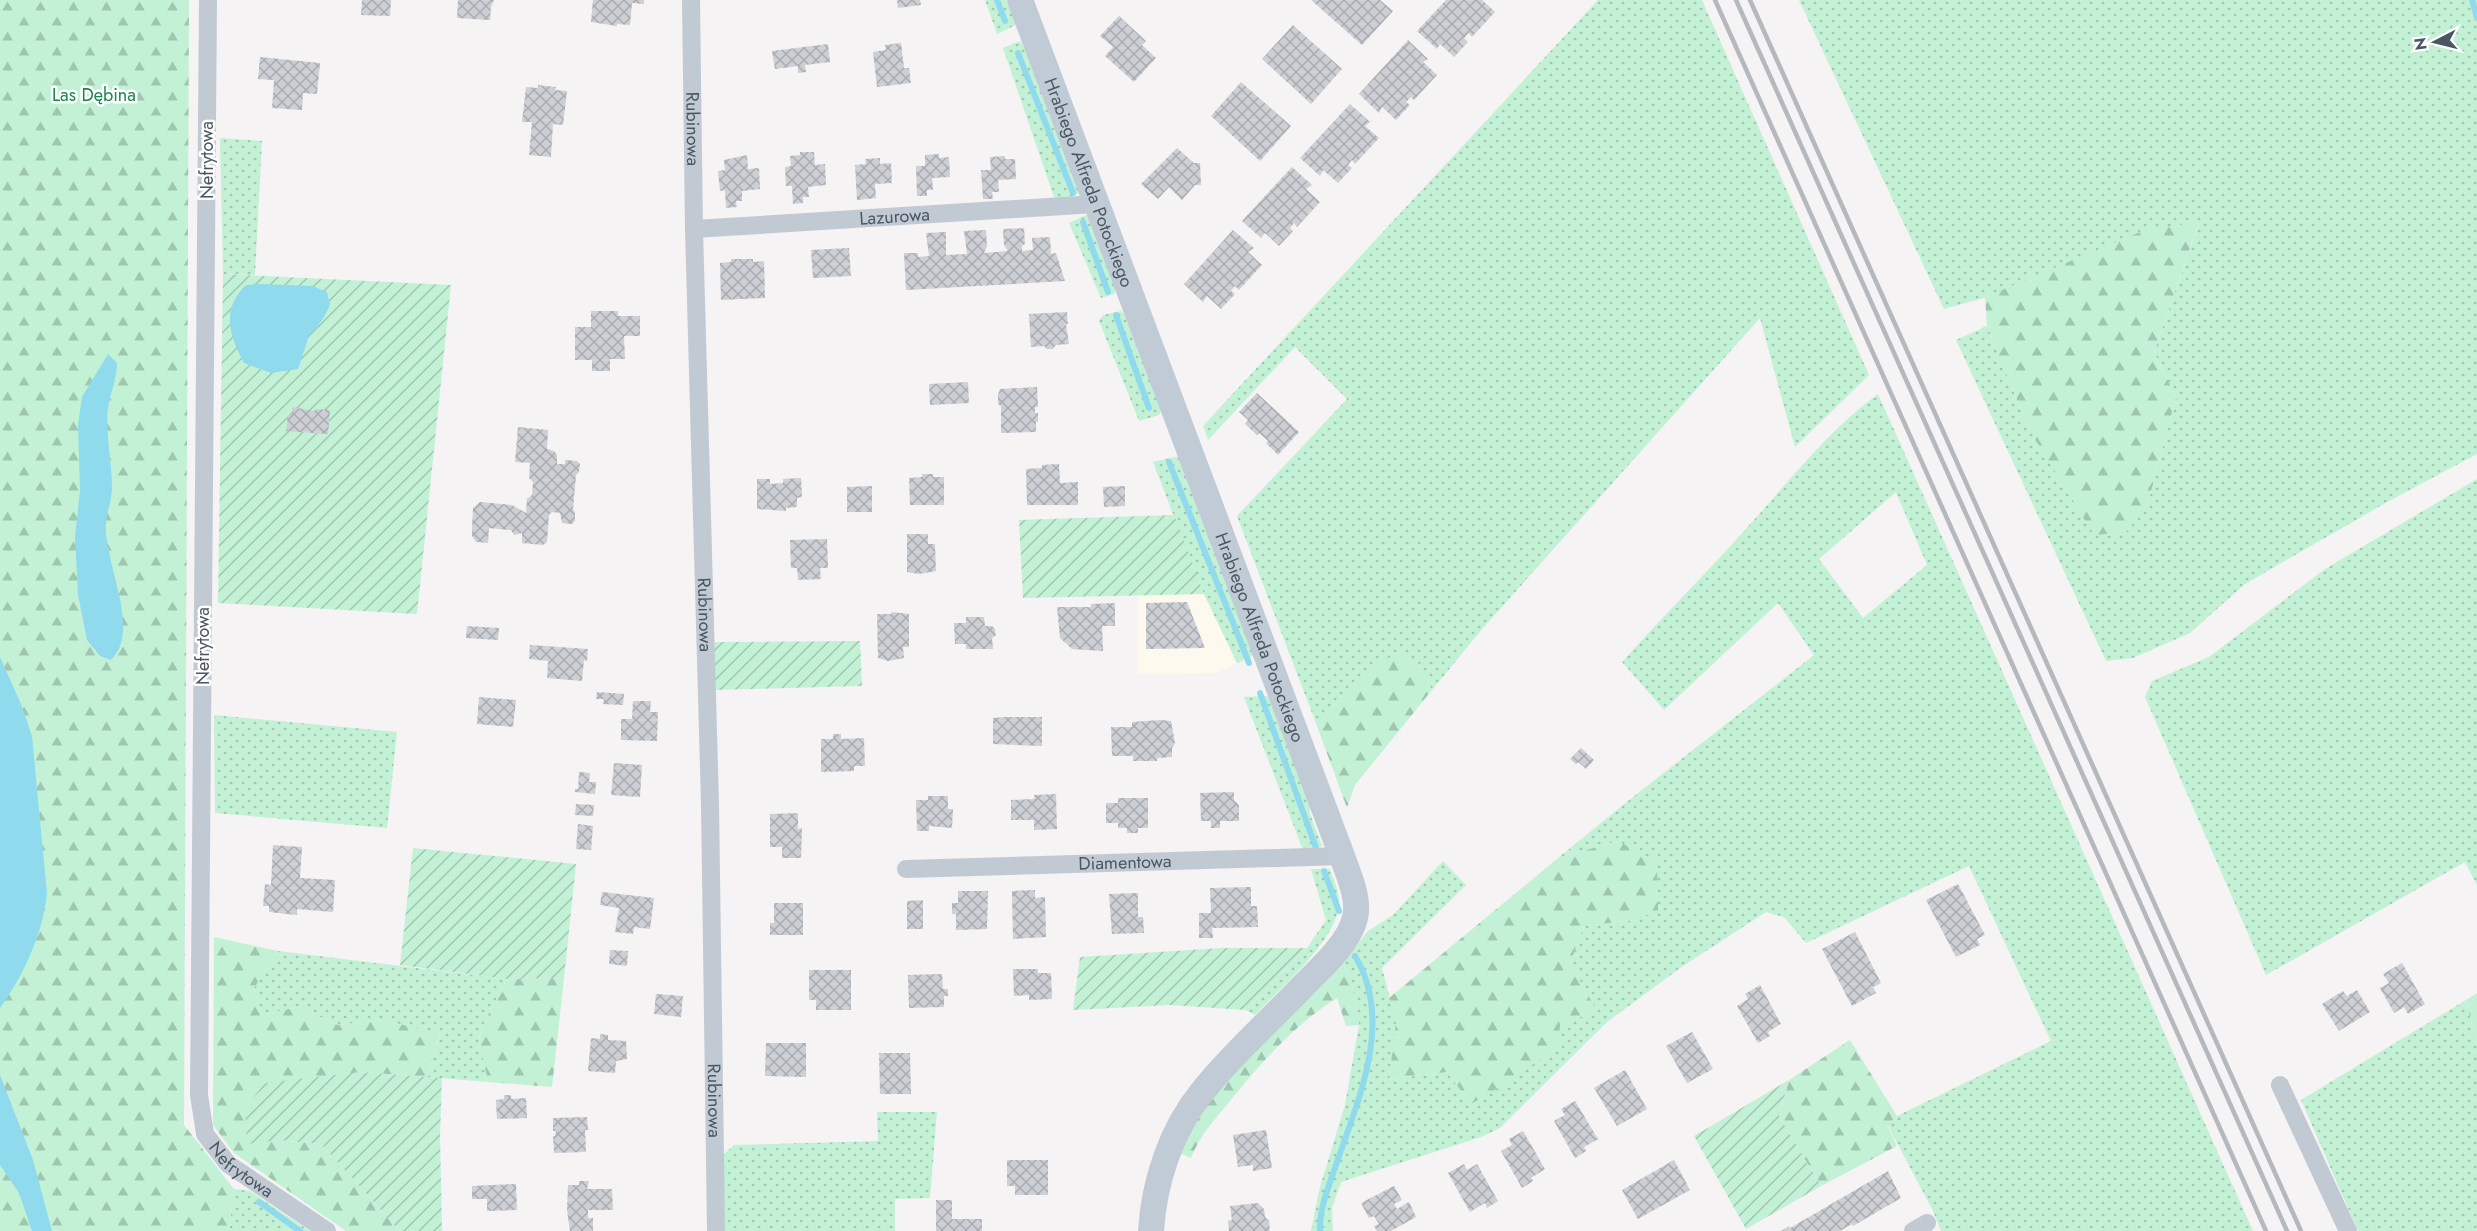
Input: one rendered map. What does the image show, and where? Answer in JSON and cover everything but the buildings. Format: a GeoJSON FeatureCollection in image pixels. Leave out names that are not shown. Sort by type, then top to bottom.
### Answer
{"type":"FeatureCollection","features":[{"type":"Feature","properties":{"kind":"street","name":"Nefrytowa"},"geometry":{"type":"LineString","coordinates":[[208,0],[199,1095],[205,1134],[228,1164],[327,1231]]}},
{"type":"Feature","properties":{"kind":"street","name":"Rubinowa"},"geometry":{"type":"LineString","coordinates":[[691,0],[694,229],[710,804],[716,1231]]}},
{"type":"Feature","properties":{"kind":"street","name":"Hrabiego Alfreda Potockiego"},"geometry":{"type":"LineString","coordinates":[[1020,0],[1355,894],[1355,919],[1338,949],[1202,1092],[1186,1115],[1167,1155],[1157,1186],[1150,1231]]}},
{"type":"Feature","properties":{"kind":"street","name":"Lazurowa"},"geometry":{"type":"LineString","coordinates":[[694,229],[1096,204]]}},
{"type":"Feature","properties":{"kind":"street","name":"Diamentowa"},"geometry":{"type":"LineString","coordinates":[[906,869],[1342,856]]}},
{"type":"Feature","properties":{"kind":"street"},"geometry":{"type":"LineString","coordinates":[[2280,1085],[2348,1231]]}},
{"type":"Feature","properties":{"kind":"shaded area"},"geometry":{"type":"Polygon","coordinates":[[[1204,594],[1237,663],[1217,673],[1138,674],[1138,595],[1204,594]]]}},
{"type":"Feature","properties":{"kind":"green space","name":"Las Dębina"},"geometry":{"type":"Polygon","coordinates":[[[0,0],[189,0],[184,1125],[234,1189],[229,1231],[0,1231],[0,0]]]}},
{"type":"Feature","properties":{"kind":"green space"},"geometry":{"type":"Polygon","coordinates":[[[985,0],[1006,0],[1016,25],[997,34],[985,0]]]}},
{"type":"Feature","properties":{"kind":"green space"},"geometry":{"type":"Polygon","coordinates":[[[1598,0],[1702,0],[1869,375],[1795,447],[1760,318],[1483,628],[1432,690],[1417,661],[1357,678],[1317,726],[1237,516],[1347,399],[1295,347],[1208,440],[1203,426],[1598,0]]]}},
{"type":"Feature","properties":{"kind":"green space"},"geometry":{"type":"Polygon","coordinates":[[[1799,0],[2477,0],[2477,454],[2389,501],[2245,584],[2190,633],[2133,658],[2106,661],[1956,340],[1987,326],[2029,429],[2147,507],[2176,397],[2154,352],[2199,223],[1998,294],[1944,309],[1799,0]]]}},
{"type":"Feature","properties":{"kind":"green space"},"geometry":{"type":"Polygon","coordinates":[[[1020,41],[1080,192],[1067,201],[1054,197],[1003,48],[1020,41]]]}},
{"type":"Feature","properties":{"kind":"green space"},"geometry":{"type":"Polygon","coordinates":[[[220,138],[262,141],[255,275],[223,274],[220,138]]]}},
{"type":"Feature","properties":{"kind":"green space"},"geometry":{"type":"Polygon","coordinates":[[[1086,215],[1090,218],[1116,288],[1114,294],[1101,298],[1069,223],[1086,215]]]}},
{"type":"Feature","properties":{"kind":"green space"},"geometry":{"type":"Polygon","coordinates":[[[2199,222],[2154,352],[2176,397],[2147,507],[2126,532],[2094,535],[2029,429],[1987,326],[1985,297],[2145,230],[2199,222]]]}},
{"type":"Feature","properties":{"kind":"green space"},"geometry":{"type":"Polygon","coordinates":[[[223,274],[451,285],[417,614],[218,603],[223,274]]]}},
{"type":"Feature","properties":{"kind":"green space"},"geometry":{"type":"Polygon","coordinates":[[[1121,311],[1124,313],[1162,409],[1159,415],[1139,421],[1099,321],[1103,315],[1121,311]]]}},
{"type":"Feature","properties":{"kind":"green space"},"geometry":{"type":"Polygon","coordinates":[[[1878,394],[2253,1231],[1941,1231],[1932,1209],[1887,1124],[1897,1116],[2051,1041],[1969,866],[1806,943],[1784,917],[1766,912],[1683,966],[1607,1022],[1500,1128],[1481,1137],[1341,1182],[1332,1208],[1333,1231],[1311,1231],[1320,1187],[1345,1105],[1359,1025],[1351,979],[1343,963],[1368,931],[1393,915],[1443,861],[1466,885],[1382,968],[1396,1022],[1390,1079],[1447,1072],[1471,1104],[1560,1025],[1596,1011],[1570,963],[1584,926],[1634,920],[1618,841],[1558,858],[1814,655],[1778,603],[1664,710],[1622,662],[1817,449],[1878,394]],[[1896,492],[1819,559],[1863,618],[1927,565],[1896,492]]]}},
{"type":"Feature","properties":{"kind":"green space"},"geometry":{"type":"Polygon","coordinates":[[[1179,456],[1255,655],[1237,663],[1204,594],[1153,462],[1179,456]]]}},
{"type":"Feature","properties":{"kind":"green space"},"geometry":{"type":"Polygon","coordinates":[[[2477,479],[2477,885],[2465,862],[2266,975],[2145,697],[2152,681],[2209,657],[2325,569],[2477,479]]]}},
{"type":"Feature","properties":{"kind":"green space"},"geometry":{"type":"Polygon","coordinates":[[[1174,515],[1204,594],[1023,598],[1019,520],[1174,515]]]}},
{"type":"Feature","properties":{"kind":"green space"},"geometry":{"type":"Polygon","coordinates":[[[860,641],[862,686],[715,690],[712,642],[860,641]]]}},
{"type":"Feature","properties":{"kind":"green space"},"geometry":{"type":"Polygon","coordinates":[[[1395,654],[1417,661],[1432,690],[1355,785],[1347,808],[1317,726],[1357,678],[1395,654]]]}},
{"type":"Feature","properties":{"kind":"green space"},"geometry":{"type":"Polygon","coordinates":[[[1244,697],[1271,697],[1313,806],[1309,811],[1322,846],[1306,852],[1303,850],[1244,697]]]}},
{"type":"Feature","properties":{"kind":"green space"},"geometry":{"type":"Polygon","coordinates":[[[214,715],[397,732],[387,828],[215,813],[214,715]]]}},
{"type":"Feature","properties":{"kind":"green space"},"geometry":{"type":"Polygon","coordinates":[[[1618,841],[1657,862],[1658,911],[1634,920],[1584,926],[1570,963],[1597,1011],[1560,1025],[1558,1047],[1471,1104],[1447,1072],[1389,1079],[1396,1022],[1389,998],[1558,858],[1618,841]]]}},
{"type":"Feature","properties":{"kind":"green space"},"geometry":{"type":"Polygon","coordinates":[[[413,848],[576,864],[564,978],[507,979],[400,965],[413,848]]]}},
{"type":"Feature","properties":{"kind":"green space"},"geometry":{"type":"Polygon","coordinates":[[[1311,869],[1330,869],[1339,900],[1335,920],[1328,934],[1305,964],[1255,1015],[1246,1010],[1307,948],[1326,920],[1311,869]]]}},
{"type":"Feature","properties":{"kind":"green space"},"geometry":{"type":"Polygon","coordinates":[[[214,937],[278,951],[254,988],[261,1015],[298,1007],[338,1025],[384,1020],[440,1034],[427,1077],[360,1072],[247,1143],[279,1140],[321,1144],[400,1231],[346,1231],[234,1153],[213,1125],[214,937]]]}},
{"type":"Feature","properties":{"kind":"green space"},"geometry":{"type":"Polygon","coordinates":[[[1222,948],[1307,948],[1246,1010],[1170,1005],[1073,1010],[1080,957],[1222,948]]]}},
{"type":"Feature","properties":{"kind":"green space"},"geometry":{"type":"Polygon","coordinates":[[[278,951],[507,979],[485,1021],[479,1038],[488,1082],[427,1077],[440,1035],[384,1020],[338,1025],[298,1007],[261,1015],[254,988],[278,951]]]}},
{"type":"Feature","properties":{"kind":"green space"},"geometry":{"type":"Polygon","coordinates":[[[1343,963],[1351,979],[1359,1025],[1346,1026],[1337,998],[1322,1008],[1293,1032],[1254,1072],[1208,1128],[1191,1158],[1179,1153],[1195,1115],[1237,1069],[1343,963]]]}},
{"type":"Feature","properties":{"kind":"green space"},"geometry":{"type":"Polygon","coordinates":[[[564,978],[552,1087],[488,1082],[479,1039],[485,1021],[507,979],[564,978]]]}},
{"type":"Feature","properties":{"kind":"green space"},"geometry":{"type":"Polygon","coordinates":[[[2477,993],[2477,1046],[2466,1000],[2477,993]]]}},
{"type":"Feature","properties":{"kind":"green space"},"geometry":{"type":"Polygon","coordinates":[[[2466,1000],[2477,1046],[2477,1231],[2358,1231],[2301,1100],[2466,1000]]]}},
{"type":"Feature","properties":{"kind":"green space"},"geometry":{"type":"Polygon","coordinates":[[[1850,1040],[1897,1116],[1887,1125],[1897,1146],[1821,1186],[1779,1116],[1789,1080],[1850,1040]]]}},
{"type":"Feature","properties":{"kind":"green space"},"geometry":{"type":"Polygon","coordinates":[[[360,1072],[442,1078],[440,1136],[442,1231],[400,1231],[321,1144],[279,1140],[247,1144],[245,1108],[265,1083],[360,1072]]]}},
{"type":"Feature","properties":{"kind":"green space"},"geometry":{"type":"Polygon","coordinates":[[[1789,1080],[1779,1116],[1821,1186],[1746,1229],[1694,1136],[1789,1080]]]}},
{"type":"Feature","properties":{"kind":"green space"},"geometry":{"type":"Polygon","coordinates":[[[877,1112],[937,1112],[930,1198],[895,1199],[895,1231],[724,1231],[723,1155],[734,1145],[878,1141],[877,1112]]]}},
{"type":"Feature","properties":{"kind":"green space"},"geometry":{"type":"Polygon","coordinates":[[[234,1189],[250,1191],[310,1231],[229,1231],[234,1189]]]}},
{"type":"Feature","properties":{"kind":"water"},"geometry":{"type":"Polygon","coordinates":[[[246,285],[312,286],[327,292],[330,305],[323,319],[309,336],[298,369],[271,373],[244,363],[234,342],[230,322],[233,303],[246,285]]]}},
{"type":"Feature","properties":{"kind":"water"},"geometry":{"type":"Polygon","coordinates":[[[108,354],[117,363],[107,417],[112,487],[106,530],[123,623],[119,649],[111,660],[100,656],[87,640],[78,595],[75,537],[80,490],[78,425],[82,397],[108,354]]]}},
{"type":"Feature","properties":{"kind":"water"},"geometry":{"type":"Polygon","coordinates":[[[0,657],[21,704],[32,736],[47,894],[41,925],[31,954],[0,1008],[0,657]]]}},
{"type":"Feature","properties":{"kind":"water"},"geometry":{"type":"Polygon","coordinates":[[[0,1075],[33,1160],[52,1231],[32,1231],[19,1193],[0,1165],[0,1075]]]}},
{"type":"Feature","properties":{"kind":"waterway"},"geometry":{"type":"LineString","coordinates":[[997,0],[1005,21]]}},
{"type":"Feature","properties":{"kind":"waterway"},"geometry":{"type":"LineString","coordinates":[[2472,0],[2477,18]]}},
{"type":"Feature","properties":{"kind":"waterway"},"geometry":{"type":"LineString","coordinates":[[1018,53],[1073,193]]}},
{"type":"Feature","properties":{"kind":"waterway"},"geometry":{"type":"LineString","coordinates":[[1083,222],[1108,292]]}},
{"type":"Feature","properties":{"kind":"waterway"},"geometry":{"type":"LineString","coordinates":[[1116,315],[1149,408]]}},
{"type":"Feature","properties":{"kind":"waterway"},"geometry":{"type":"LineString","coordinates":[[1169,462],[1249,663]]}},
{"type":"Feature","properties":{"kind":"waterway"},"geometry":{"type":"LineString","coordinates":[[1260,693],[1316,848]]}},
{"type":"Feature","properties":{"kind":"waterway"},"geometry":{"type":"LineString","coordinates":[[1324,871],[1339,911]]}},
{"type":"Feature","properties":{"kind":"waterway"},"geometry":{"type":"LineString","coordinates":[[1320,1231],[1324,1199],[1362,1089],[1372,1035],[1372,1008],[1367,981],[1355,956]]}},
{"type":"Feature","properties":{"kind":"waterway"},"geometry":{"type":"LineString","coordinates":[[259,1202],[300,1231]]}},
{"type":"Feature","properties":{"kind":"railway"},"geometry":{"type":"LineString","coordinates":[[1715,0],[2266,1231]]}},
{"type":"Feature","properties":{"kind":"railway"},"geometry":{"type":"LineString","coordinates":[[1736,0],[2287,1231]]}},
{"type":"Feature","properties":{"kind":"railway"},"geometry":{"type":"LineString","coordinates":[[1750,0],[2301,1231]]}}]}
